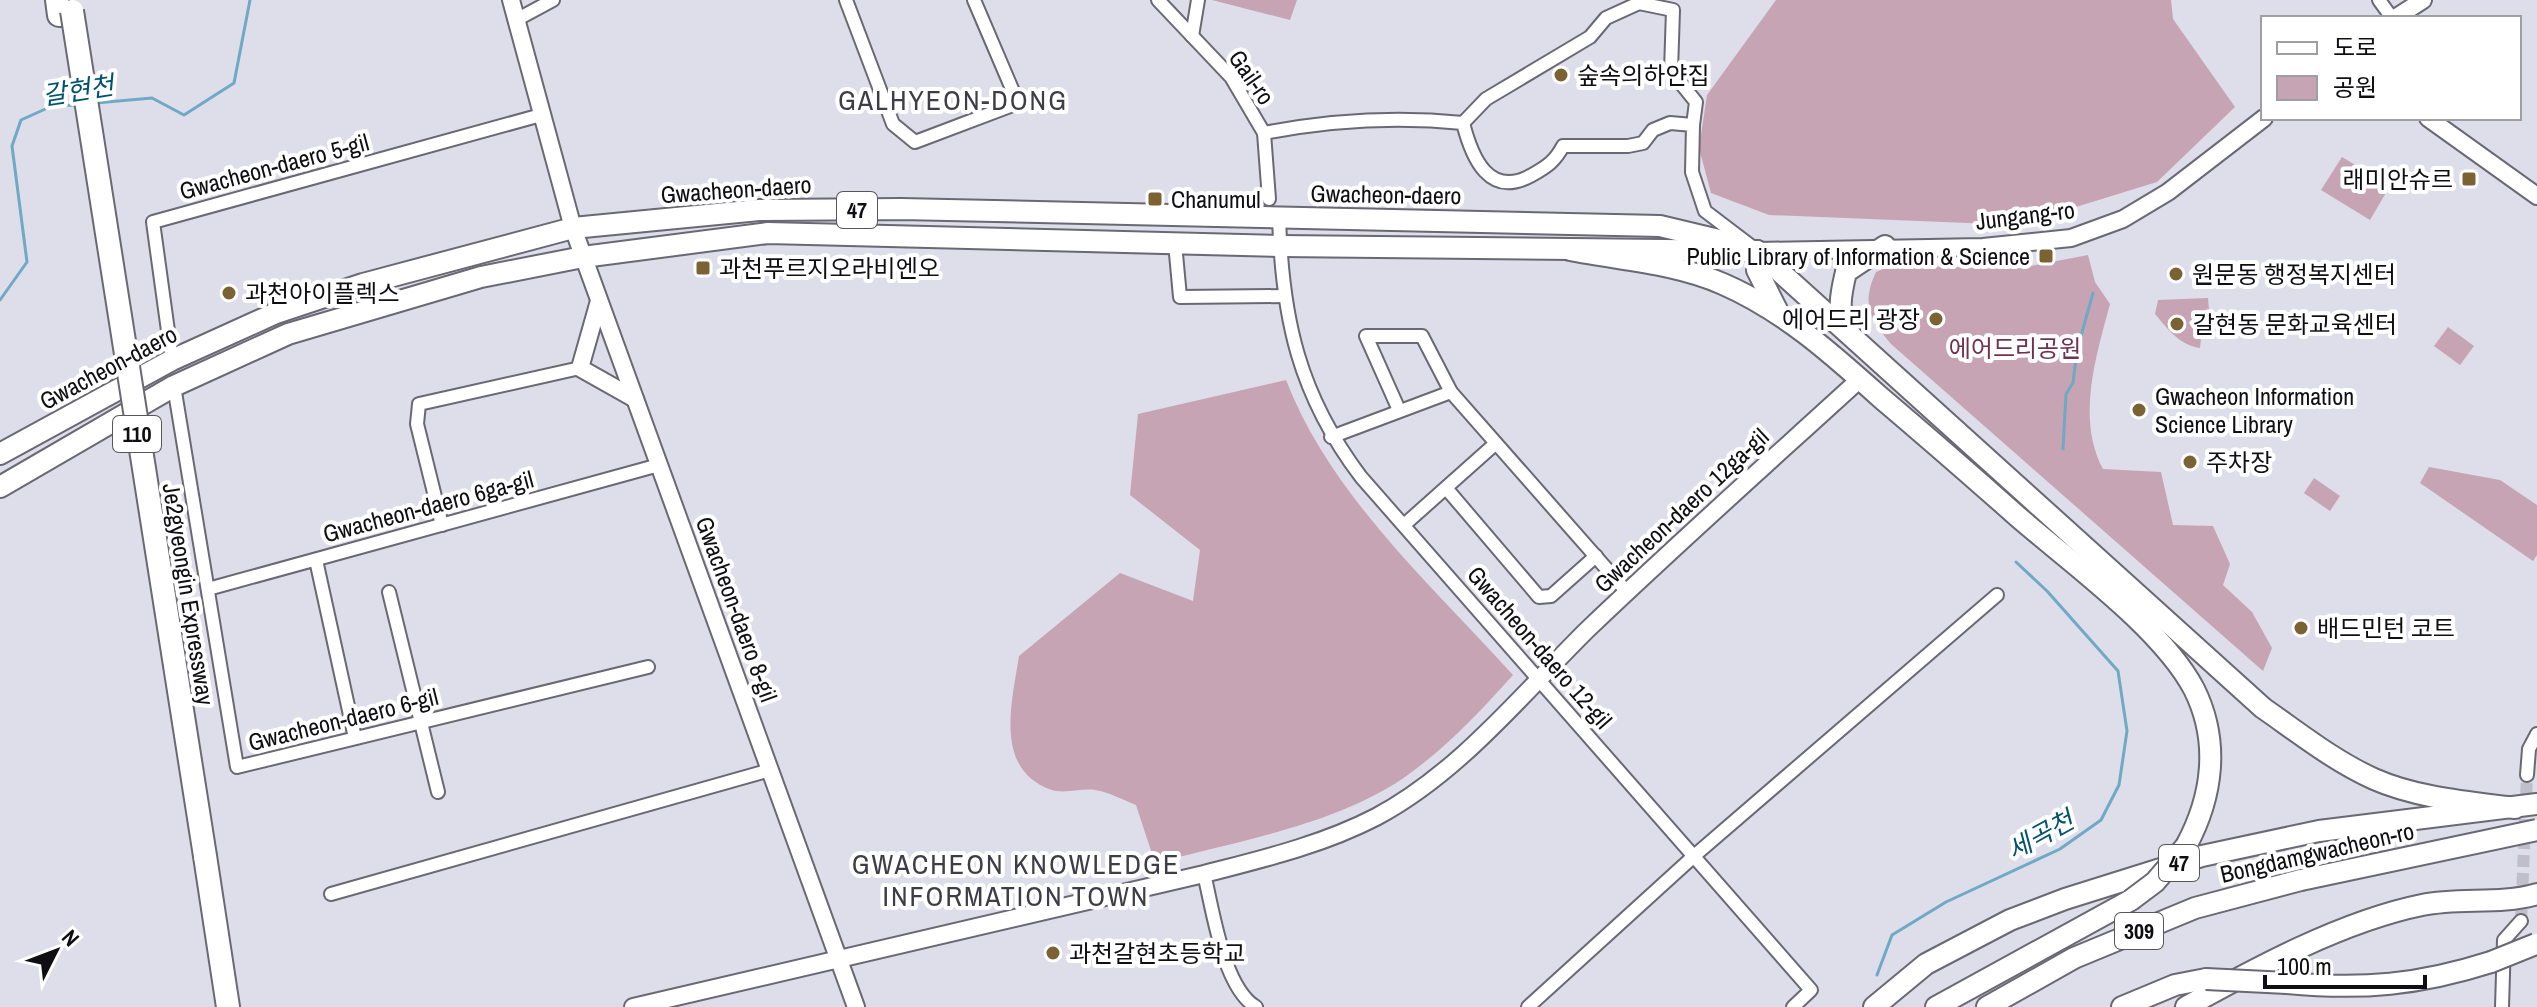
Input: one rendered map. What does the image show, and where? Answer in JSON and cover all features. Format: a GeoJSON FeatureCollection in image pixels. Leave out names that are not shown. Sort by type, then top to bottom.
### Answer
{"type":"FeatureCollection","features":[{"type":"Feature","properties":{"kind":"highway","name":"Je2gyeongin Expressway"},"geometry":{"type":"LineString","coordinates":[[65,7],[198,857],[228,1007]]}},
{"type":"Feature","properties":{"kind":"highway","name":"Je2gyeongin Expressway"},"geometry":{"type":"LineString","coordinates":[[198,857],[214,1007]]}},
{"type":"Feature","properties":{"kind":"main road","name":"Gwacheon-daero"},"geometry":{"type":"LineString","coordinates":[[0,454],[172,360],[300,304],[573,228],[759,210],[1274,208],[1678,227],[1757,251]]}},
{"type":"Feature","properties":{"kind":"main road"},"geometry":{"type":"LineString","coordinates":[[1651,248],[1664,237],[1660,226]]}},
{"type":"Feature","properties":{"kind":"main road","name":"Gwacheon-daero"},"geometry":{"type":"LineString","coordinates":[[0,487],[174,386],[288,334],[481,277],[583,257],[768,233],[1570,250]]}},
{"type":"Feature","properties":{"kind":"main road"},"geometry":{"type":"LineString","coordinates":[[1854,339],[1842,321],[1840,298],[1846,272],[1885,246]]}},
{"type":"Feature","properties":{"kind":"main road"},"geometry":{"type":"LineString","coordinates":[[1570,250],[1651,248],[1757,251],[1757,270],[1779,314]]}},
{"type":"Feature","properties":{"kind":"main road"},"geometry":{"type":"LineString","coordinates":[[1570,250],[1687,270],[1725,284],[1779,314],[1860,379],[2137,621],[2193,688],[2208,735],[2212,767],[2206,800],[2186,846],[2155,882],[2131,900],[1936,1007]]}},
{"type":"Feature","properties":{"kind":"main road","name":"47"},"geometry":{"type":"LineString","coordinates":[[1757,251],[2263,708],[2321,750],[2375,780],[2451,800],[2515,808]]}},
{"type":"Feature","properties":{"kind":"main road","name":"47"},"geometry":{"type":"LineString","coordinates":[[1874,1007],[1926,964],[2010,920],[2189,860],[2319,831],[2537,804]]}},
{"type":"Feature","properties":{"kind":"main road","name":"Bongdamgwacheon-ro"},"geometry":{"type":"LineString","coordinates":[[1987,1007],[2074,958],[2195,908],[2301,880],[2537,830]]}},
{"type":"Feature","properties":{"kind":"main road"},"geometry":{"type":"LineString","coordinates":[[2186,1007],[2296,952],[2396,911],[2451,902],[2513,901],[2537,894]]}},
{"type":"Feature","properties":{"kind":"main road"},"geometry":{"type":"LineString","coordinates":[[2122,1007],[2175,985],[2206,979],[2341,988],[2394,986],[2443,977],[2536,944]]}},
{"type":"Feature","properties":{"kind":"street","name":"Gwacheon-daero 8-gil"},"geometry":{"type":"LineString","coordinates":[[511,0],[573,228],[856,1007]]}},
{"type":"Feature","properties":{"kind":"street"},"geometry":{"type":"LineString","coordinates":[[516,20],[553,0]]}},
{"type":"Feature","properties":{"kind":"street"},"geometry":{"type":"LineString","coordinates":[[846,0],[893,124],[915,142],[1018,103],[974,0]]}},
{"type":"Feature","properties":{"kind":"street"},"geometry":{"type":"LineString","coordinates":[[1192,36],[1198,0]]}},
{"type":"Feature","properties":{"kind":"street"},"geometry":{"type":"LineString","coordinates":[[2379,0],[2392,16]]}},
{"type":"Feature","properties":{"kind":"street"},"geometry":{"type":"LineString","coordinates":[[2397,16],[2423,0]]}},
{"type":"Feature","properties":{"kind":"street","name":"Gail-ro"},"geometry":{"type":"LineString","coordinates":[[1156,1],[1231,77],[1264,133],[1280,246]]}},
{"type":"Feature","properties":{"kind":"street"},"geometry":{"type":"LineString","coordinates":[[1463,123],[1486,99],[1590,37],[1606,18],[1639,3],[1673,10],[1671,71],[1696,102],[1692,172],[1705,211],[1757,251]]}},
{"type":"Feature","properties":{"kind":"street","name":"Gwacheon-daero 5-gil"},"geometry":{"type":"LineString","coordinates":[[172,360],[153,222],[541,115]]}},
{"type":"Feature","properties":{"kind":"street"},"geometry":{"type":"LineString","coordinates":[[1264,133],[1354,119],[1413,118],[1463,123]]}},
{"type":"Feature","properties":{"kind":"street","name":"Jungang-ro"},"geometry":{"type":"LineString","coordinates":[[1757,251],[1885,246],[1983,247],[2071,238],[2123,219],[2168,192],[2261,120]]}},
{"type":"Feature","properties":{"kind":"street"},"geometry":{"type":"LineString","coordinates":[[2431,120],[2537,196]]}},
{"type":"Feature","properties":{"kind":"street"},"geometry":{"type":"LineString","coordinates":[[1463,123],[1470,150],[1480,166],[1499,182],[1517,183],[1554,162],[1563,146],[1628,146],[1643,143],[1653,130],[1670,123],[1693,125]]}},
{"type":"Feature","properties":{"kind":"street"},"geometry":{"type":"LineString","coordinates":[[1175,243],[1180,297],[1285,296]]}},
{"type":"Feature","properties":{"kind":"street","name":"Gwacheon-daero 12-gil"},"geometry":{"type":"LineString","coordinates":[[1280,246],[1281,280],[1307,386],[1331,437],[1404,525],[1811,990],[1793,1007]]}},
{"type":"Feature","properties":{"kind":"street"},"geometry":{"type":"LineString","coordinates":[[580,368],[599,301]]}},
{"type":"Feature","properties":{"kind":"street"},"geometry":{"type":"LineString","coordinates":[[1399,410],[1366,336],[1422,336],[1451,392],[1627,592]]}},
{"type":"Feature","properties":{"kind":"street"},"geometry":{"type":"LineString","coordinates":[[442,525],[417,424],[419,404],[580,368],[635,399]]}},
{"type":"Feature","properties":{"kind":"street","name":"Gwacheon-daero 12ga-gil"},"geometry":{"type":"LineString","coordinates":[[633,1007],[1204,874],[1295,850],[1377,816],[1416,791],[1461,754],[1627,592],[1860,379]]}},
{"type":"Feature","properties":{"kind":"street","name":"Gwacheon-daero 6-gil"},"geometry":{"type":"LineString","coordinates":[[174,386],[237,767],[648,667]]}},
{"type":"Feature","properties":{"kind":"street"},"geometry":{"type":"LineString","coordinates":[[1331,437],[1451,392]]}},
{"type":"Feature","properties":{"kind":"street"},"geometry":{"type":"LineString","coordinates":[[1404,525],[1495,444]]}},
{"type":"Feature","properties":{"kind":"street","name":"Gwacheon-daero 6ga-gil"},"geometry":{"type":"LineString","coordinates":[[208,589],[659,465]]}},
{"type":"Feature","properties":{"kind":"street"},"geometry":{"type":"LineString","coordinates":[[1446,488],[1539,597],[1551,596],[1596,556]]}},
{"type":"Feature","properties":{"kind":"street"},"geometry":{"type":"LineString","coordinates":[[316,560],[355,738]]}},
{"type":"Feature","properties":{"kind":"street"},"geometry":{"type":"LineString","coordinates":[[389,592],[438,792]]}},
{"type":"Feature","properties":{"kind":"street"},"geometry":{"type":"LineString","coordinates":[[1528,1007],[1694,856],[1997,595]]}},
{"type":"Feature","properties":{"kind":"street"},"geometry":{"type":"LineString","coordinates":[[2527,775],[2529,749],[2537,734]]}},
{"type":"Feature","properties":{"kind":"street"},"geometry":{"type":"LineString","coordinates":[[331,894],[770,770]]}},
{"type":"Feature","properties":{"kind":"street"},"geometry":{"type":"LineString","coordinates":[[1204,874],[1225,960],[1247,1001],[1256,1007]]}},
{"type":"Feature","properties":{"kind":"street"},"geometry":{"type":"LineString","coordinates":[[2502,1007],[2504,940],[2521,921]]}},
{"type":"Feature","properties":{"kind":"green space"},"geometry":{"type":"Polygon","coordinates":[[[1212,0],[1297,0],[1290,20],[1212,0]]]}},
{"type":"Feature","properties":{"kind":"green space"},"geometry":{"type":"Polygon","coordinates":[[[1776,0],[2171,0],[2173,19],[2235,107],[2157,182],[2017,225],[1769,215],[1711,193],[1699,148],[1707,95],[1776,0]]]}},
{"type":"Feature","properties":{"kind":"green space"},"geometry":{"type":"Polygon","coordinates":[[[2342,157],[2390,186],[2370,220],[2321,190],[2342,157]]]}},
{"type":"Feature","properties":{"kind":"green space","name":"에어드리공원"},"geometry":{"type":"Polygon","coordinates":[[[2088,255],[2095,282],[2110,304],[2091,387],[2091,429],[2095,450],[2103,469],[2161,472],[2173,525],[2213,526],[2230,564],[2223,585],[2252,612],[2272,648],[2263,671],[1891,344],[1870,311],[1869,293],[1876,272],[1891,266],[2021,268],[2088,255]]]}},
{"type":"Feature","properties":{"kind":"green space","name":"갈현동 문화교육센터"},"geometry":{"type":"Polygon","coordinates":[[[2208,298],[2210,320],[2188,322],[2201,338],[2200,348],[2180,340],[2155,314],[2158,300],[2208,298]]]}},
{"type":"Feature","properties":{"kind":"green space"},"geometry":{"type":"Polygon","coordinates":[[[2448,327],[2474,346],[2460,365],[2434,346],[2448,327]]]}},
{"type":"Feature","properties":{"kind":"green space"},"geometry":{"type":"Polygon","coordinates":[[[1286,380],[1305,422],[1356,500],[1417,572],[1513,675],[1447,743],[1402,779],[1375,795],[1346,809],[1283,830],[1155,863],[1136,805],[1095,790],[1052,790],[1033,780],[1021,767],[1011,733],[1019,656],[1120,573],[1193,601],[1200,550],[1130,495],[1138,414],[1286,380]]]}},
{"type":"Feature","properties":{"kind":"green space"},"geometry":{"type":"Polygon","coordinates":[[[2429,467],[2500,480],[2537,505],[2537,555],[2533,561],[2420,483],[2429,467]]]}},
{"type":"Feature","properties":{"kind":"green space"},"geometry":{"type":"Polygon","coordinates":[[[2314,478],[2340,496],[2330,511],[2304,493],[2314,478]]]}},
{"type":"Feature","properties":{"kind":"waterway","name":"갈현천"},"geometry":{"type":"LineString","coordinates":[[96,103],[152,98],[184,115],[234,83],[250,0]]}},
{"type":"Feature","properties":{"kind":"waterway","name":"갈현천"},"geometry":{"type":"LineString","coordinates":[[0,300],[27,262],[12,146],[21,120],[52,106],[76,105]]}},
{"type":"Feature","properties":{"kind":"waterway","name":"세곡천"},"geometry":{"type":"LineString","coordinates":[[2063,449],[2066,394],[2073,383],[2077,350],[2093,293]]}},
{"type":"Feature","properties":{"kind":"waterway","name":"세곡천"},"geometry":{"type":"LineString","coordinates":[[1877,975],[1892,935],[1946,902],[2060,849],[2101,820],[2119,785],[2127,731],[2118,671],[2047,591],[2016,562]]}},
{"type":"Feature","properties":{"kind":"tunnel"},"geometry":{"type":"LineString","coordinates":[[2521,921],[2527,775]]}},
{"type":"Feature","properties":{"kind":"place","name":"숲속의하얀집"},"geometry":{"type":"Point","coordinates":[1561,75]}},
{"type":"Feature","properties":{"kind":"place","name":"래미안슈르"},"geometry":{"type":"Point","coordinates":[2469,179]}},
{"type":"Feature","properties":{"kind":"place","name":"Chanumul"},"geometry":{"type":"Point","coordinates":[1155,199]}},
{"type":"Feature","properties":{"kind":"place","name":"Public Library of Information & Science"},"geometry":{"type":"Point","coordinates":[2046,256]}},
{"type":"Feature","properties":{"kind":"place","name":"과천푸르지오라비엔오"},"geometry":{"type":"Point","coordinates":[703,268]}},
{"type":"Feature","properties":{"kind":"place","name":"원문동 행정복지센터"},"geometry":{"type":"Point","coordinates":[2176,274]}},
{"type":"Feature","properties":{"kind":"place","name":"과천아이플렉스"},"geometry":{"type":"Point","coordinates":[229,293]}},
{"type":"Feature","properties":{"kind":"place","name":"에어드리 광장"},"geometry":{"type":"Point","coordinates":[1936,319]}},
{"type":"Feature","properties":{"kind":"place","name":"갈현동 문화교육센터"},"geometry":{"type":"Point","coordinates":[2177,324]}},
{"type":"Feature","properties":{"kind":"place","name":"Gwacheon Information Science Library"},"geometry":{"type":"Point","coordinates":[2139,410]}},
{"type":"Feature","properties":{"kind":"place","name":"주차장"},"geometry":{"type":"Point","coordinates":[2190,462]}},
{"type":"Feature","properties":{"kind":"place","name":"배드민턴 코트"},"geometry":{"type":"Point","coordinates":[2301,628]}},
{"type":"Feature","properties":{"kind":"place","name":"과천갈현초등학교"},"geometry":{"type":"Point","coordinates":[1053,953]}},
{"type":"Feature","properties":{"kind":"district","name":"GALHYEON-DONG"},"geometry":{"type":"Point","coordinates":[953,100]}},
{"type":"Feature","properties":{"kind":"district","name":"GWACHEON KNOWLEDGE INFORMATION TOWN"},"geometry":{"type":"Point","coordinates":[1016,880]}}]}
